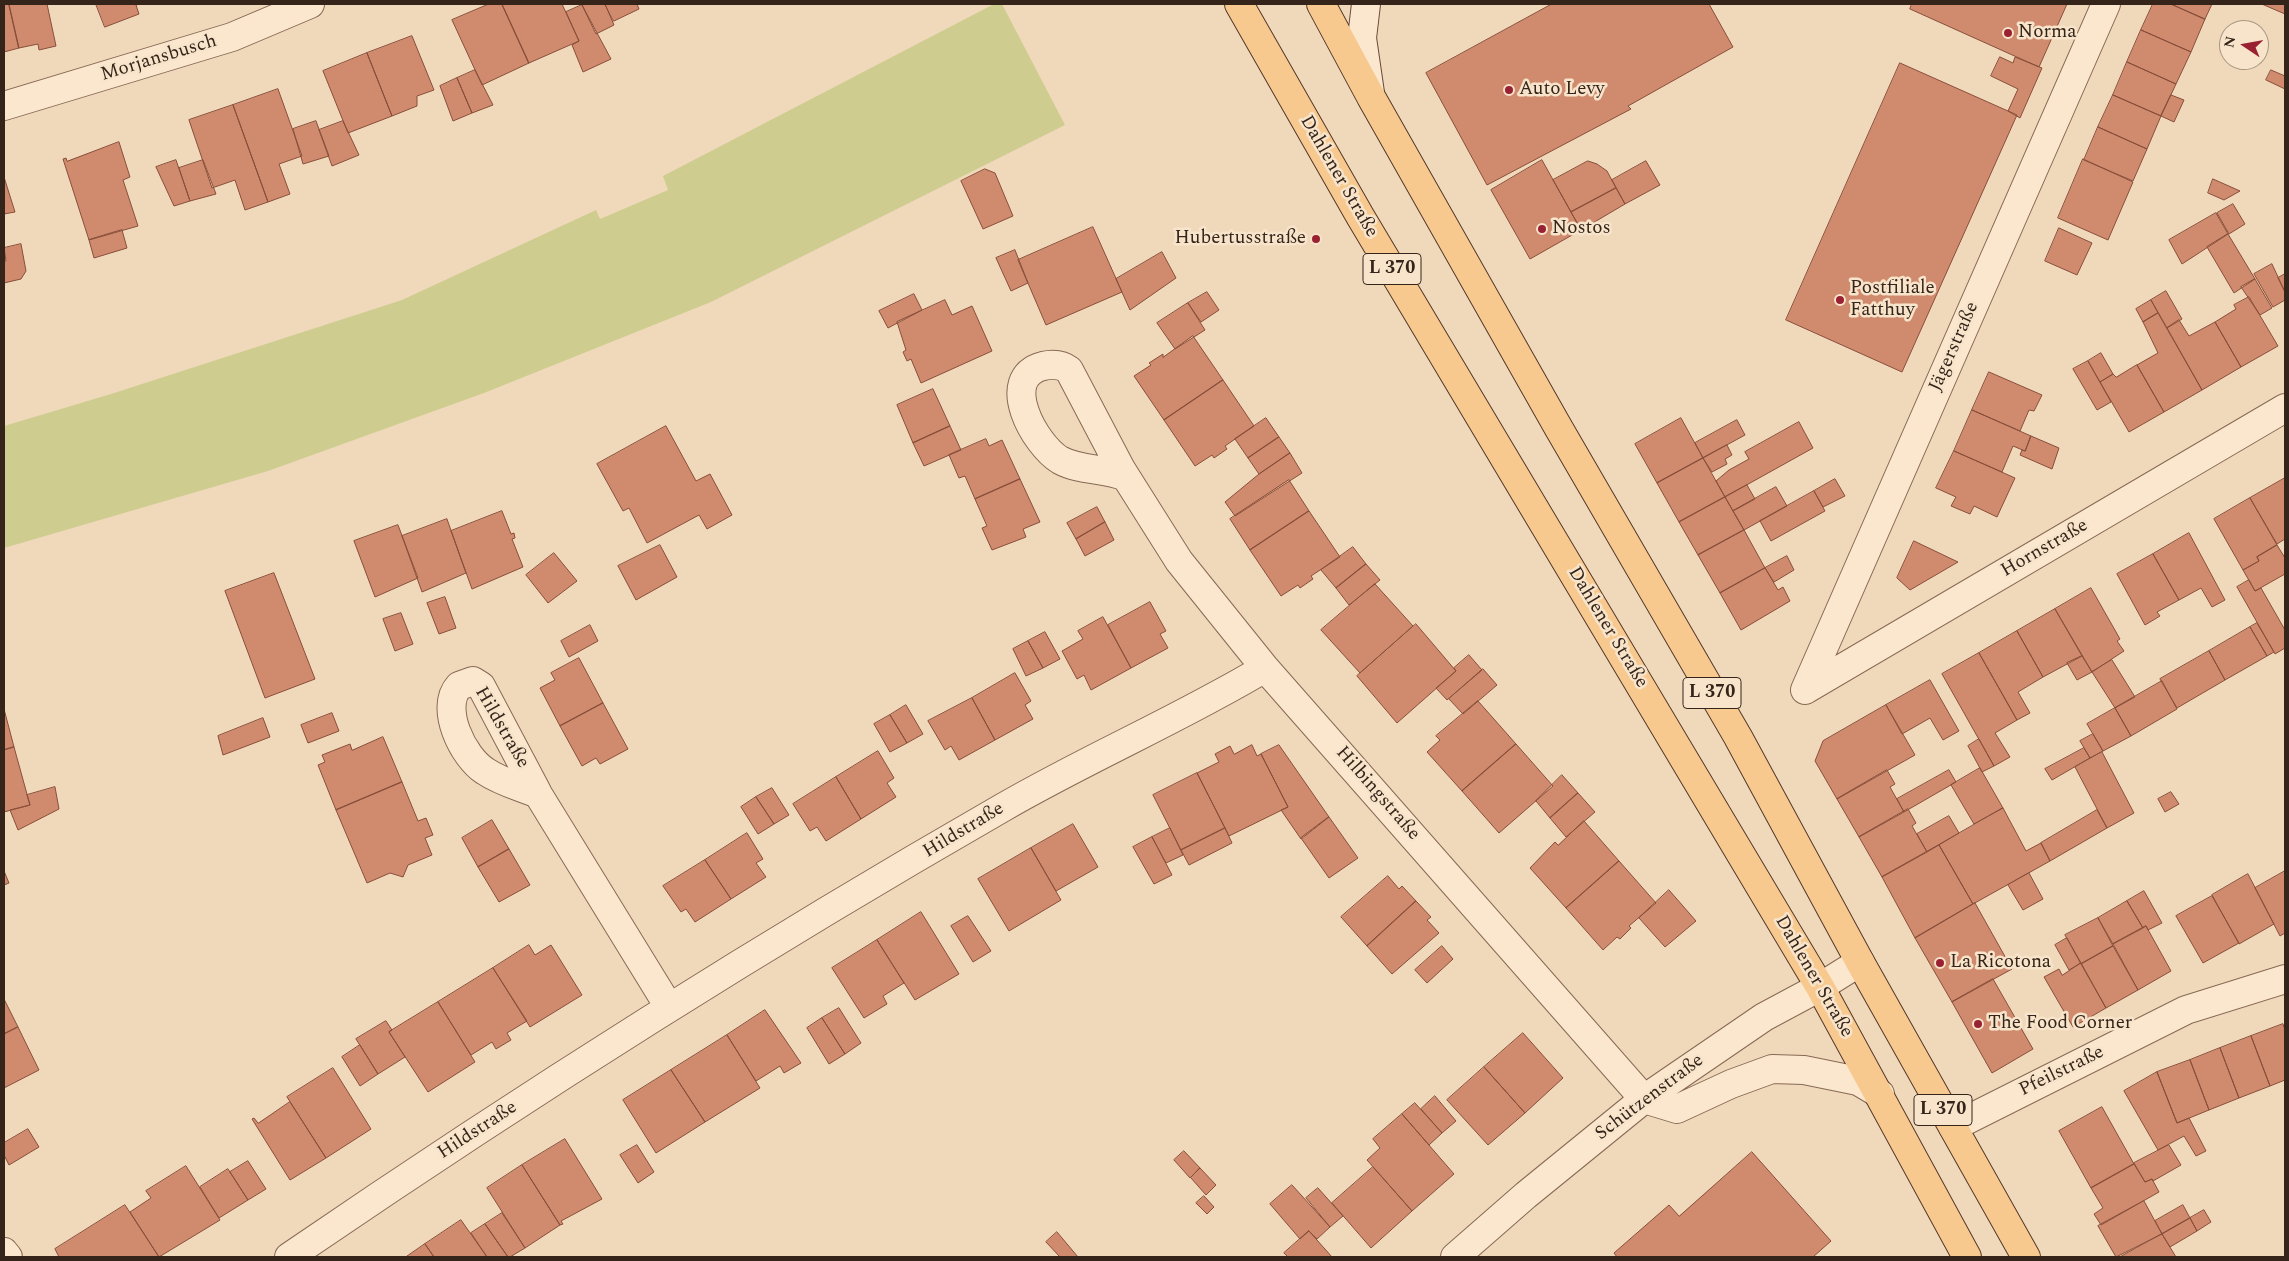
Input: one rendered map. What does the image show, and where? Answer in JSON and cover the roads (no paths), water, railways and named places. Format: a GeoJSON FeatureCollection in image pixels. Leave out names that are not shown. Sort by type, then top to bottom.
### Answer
{"type":"FeatureCollection","features":[{"type":"Feature","properties":{"kind":"main road","name":"Dahlener Straße"},"geometry":{"type":"LineString","coordinates":[[1239,4],[1360,216],[1820,987],[1880,1094],[1967,1257]]}},
{"type":"Feature","properties":{"kind":"main road","name":"L 370"},"geometry":{"type":"LineString","coordinates":[[1321,4],[1371,97],[1558,427],[1738,737],[1860,962],[2026,1257]]}},
{"type":"Feature","properties":{"kind":"street","name":"Morjansbusch"},"geometry":{"type":"LineString","coordinates":[[4,106],[232,37],[310,4]]}},
{"type":"Feature","properties":{"kind":"street"},"geometry":{"type":"LineString","coordinates":[[1366,4],[1362,38],[1371,97]]}},
{"type":"Feature","properties":{"kind":"street","name":"Jägerstraße"},"geometry":{"type":"LineString","coordinates":[[1804,690],[2106,4]]}},
{"type":"Feature","properties":{"kind":"street","name":"Hornstraße"},"geometry":{"type":"LineString","coordinates":[[1804,690],[2285,408]]}},
{"type":"Feature","properties":{"kind":"street","name":"Hilbingstraße"},"geometry":{"type":"LineString","coordinates":[[1126,477],[1179,561],[1266,668],[1644,1099]]}},
{"type":"Feature","properties":{"kind":"street","name":"Hildstraße"},"geometry":{"type":"LineString","coordinates":[[288,1257],[669,1007],[1004,807],[1218,696],[1266,668]]}},
{"type":"Feature","properties":{"kind":"street"},"geometry":{"type":"LineString","coordinates":[[538,794],[669,1007]]}},
{"type":"Feature","properties":{"kind":"street","name":"Schützenstraße"},"geometry":{"type":"LineString","coordinates":[[1455,1257],[1526,1195],[1644,1099],[1750,1026],[1860,962]]}},
{"type":"Feature","properties":{"kind":"street","name":"Pfeilstraße"},"geometry":{"type":"LineString","coordinates":[[1953,1128],[2186,1010],[2285,979]]}},
{"type":"Feature","properties":{"kind":"street"},"geometry":{"type":"LineString","coordinates":[[1644,1099],[1677,1109],[1731,1084],[1772,1069],[1804,1070],[1858,1081],[1880,1094]]}},
{"type":"Feature","properties":{"kind":"street"},"geometry":{"type":"LineString","coordinates":[[4,1252],[8,1257]]}},
{"type":"Feature","properties":{"kind":"place","name":"Norma"},"geometry":{"type":"Point","coordinates":[2008,33]}},
{"type":"Feature","properties":{"kind":"place","name":"Auto Levy"},"geometry":{"type":"Point","coordinates":[1509,90]}},
{"type":"Feature","properties":{"kind":"place","name":"Nostos"},"geometry":{"type":"Point","coordinates":[1542,229]}},
{"type":"Feature","properties":{"kind":"place","name":"Hubertusstraße"},"geometry":{"type":"Point","coordinates":[1316,239]}},
{"type":"Feature","properties":{"kind":"place","name":"Postfiliale Fatthuy"},"geometry":{"type":"Point","coordinates":[1840,300]}},
{"type":"Feature","properties":{"kind":"place","name":"La Ricotona"},"geometry":{"type":"Point","coordinates":[1940,963]}},
{"type":"Feature","properties":{"kind":"place","name":"The Food Corner"},"geometry":{"type":"Point","coordinates":[1978,1024]}}]}
